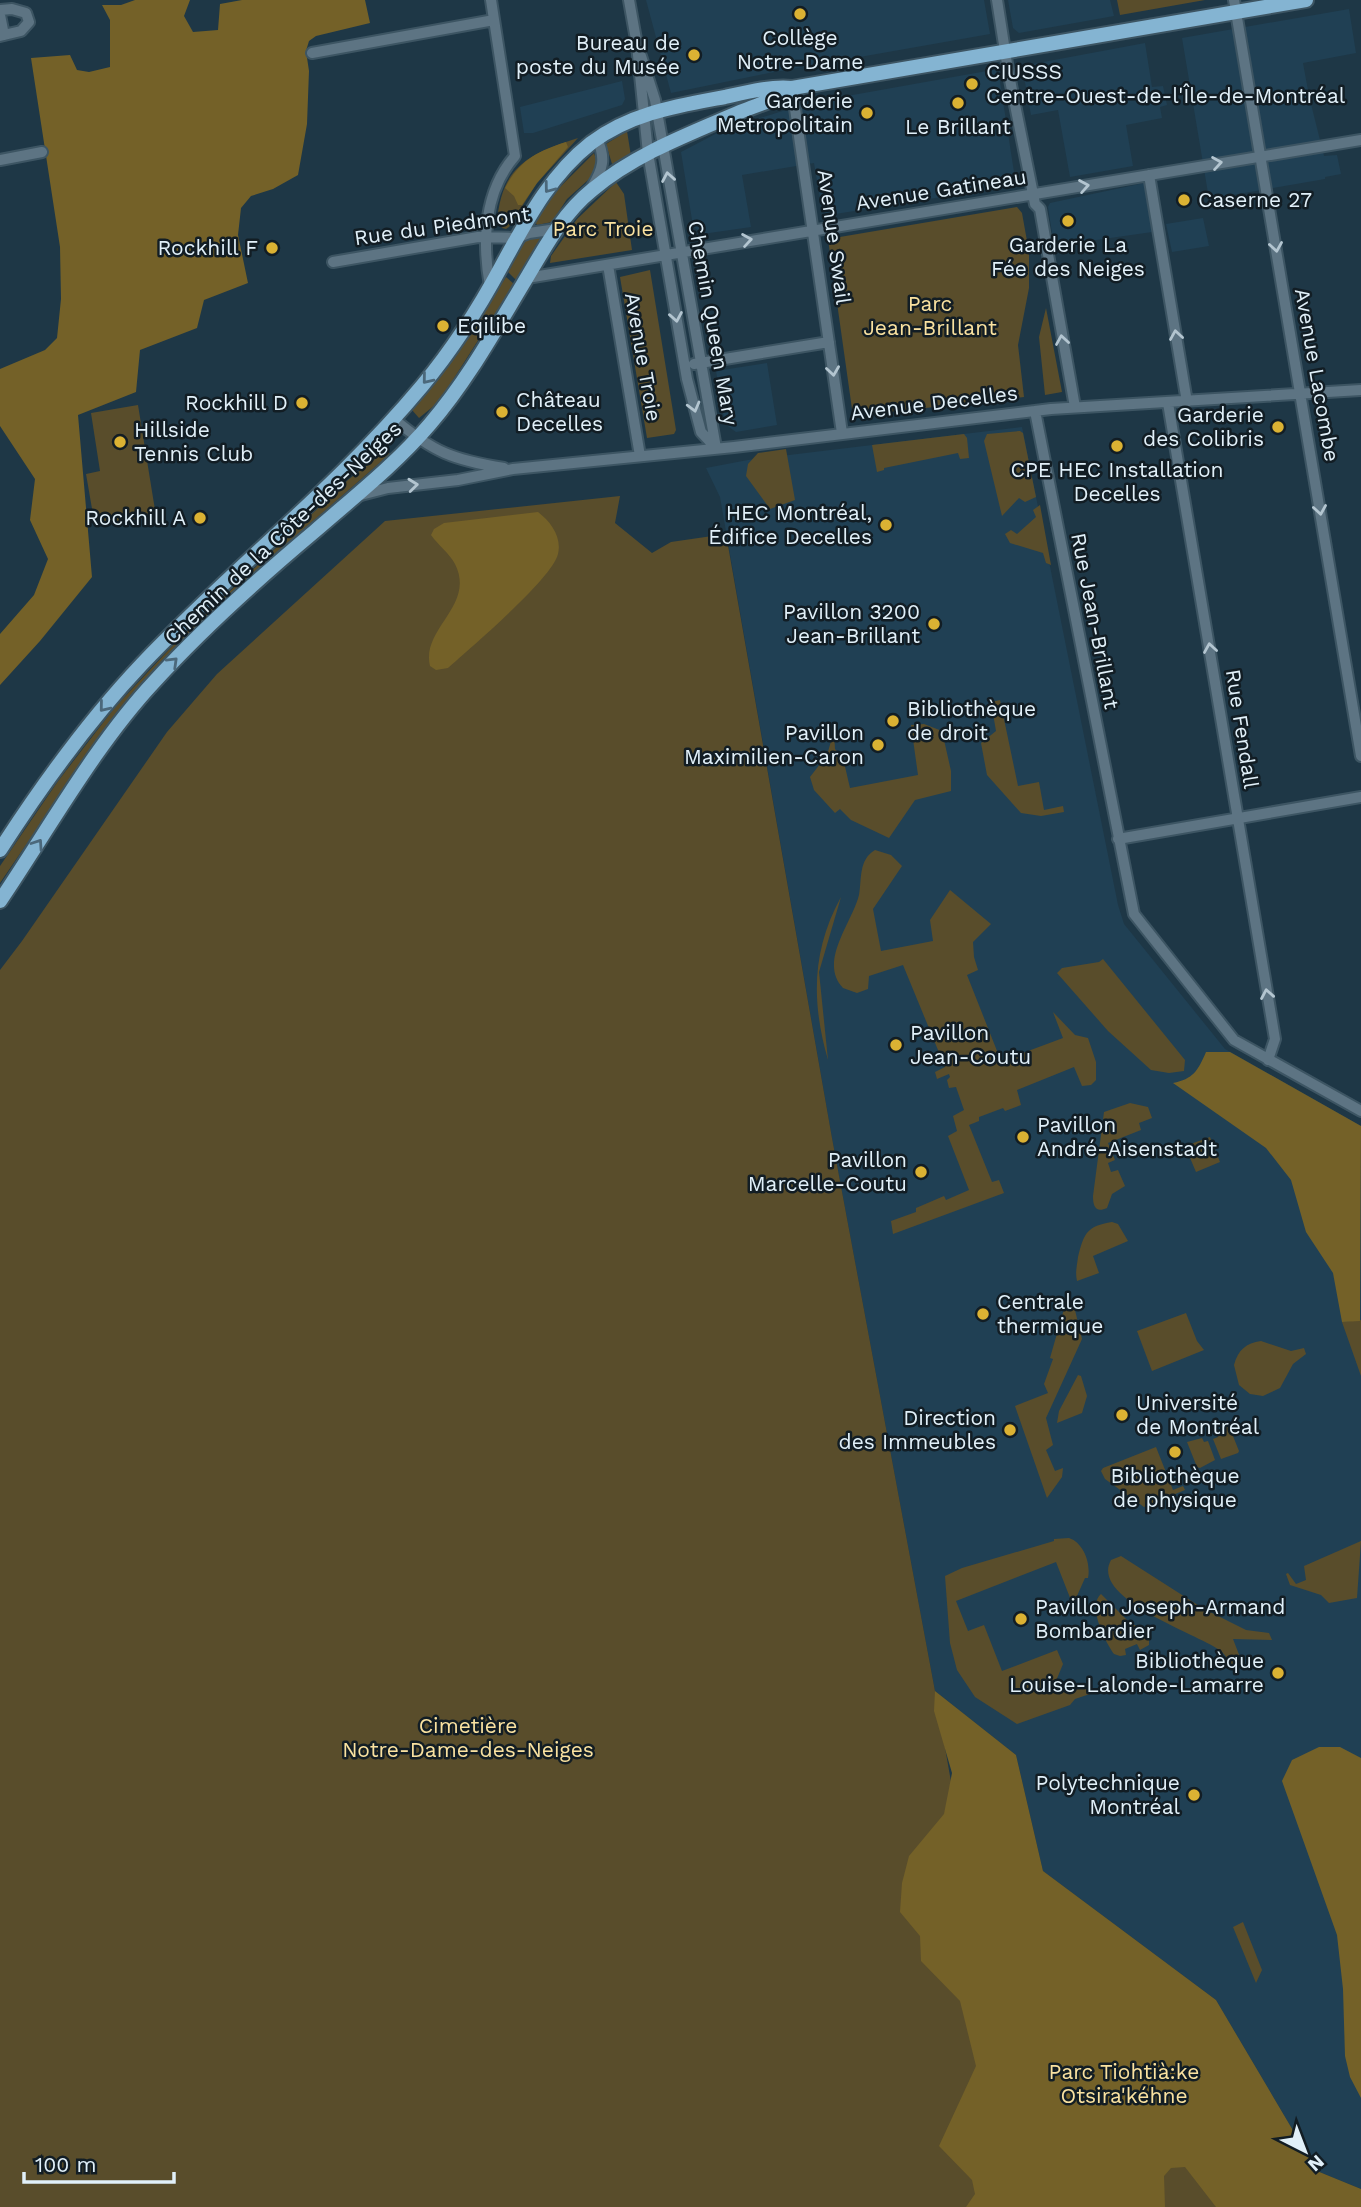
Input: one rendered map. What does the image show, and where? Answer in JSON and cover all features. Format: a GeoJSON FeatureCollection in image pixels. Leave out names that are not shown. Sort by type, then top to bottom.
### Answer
{"type":"FeatureCollection","features":[{"type":"Feature","properties":{"kind":"main road","name":"Chemin de la Côte-des-Neiges"},"geometry":{"type":"LineString","coordinates":[[0,850],[86,729],[141,665],[345,470],[394,419],[438,365],[490,286],[548,188],[576,157],[597,139],[618,126],[650,113],[778,87],[792,88],[1006,51],[1235,6],[1306,0]]}},
{"type":"Feature","properties":{"kind":"main road","name":"Chemin de la Côte-des-Neiges"},"geometry":{"type":"LineString","coordinates":[[0,901],[105,744],[147,690],[265,574],[418,439],[462,383],[557,229],[589,192],[616,171],[648,153],[749,108],[782,97],[792,88]]}},
{"type":"Feature","properties":{"kind":"street"},"geometry":{"type":"LineString","coordinates":[[490,286],[487,270],[489,208],[504,170],[515,156],[491,0]]}},
{"type":"Feature","properties":{"kind":"street","name":"Chemin Queen Mary"},"geometry":{"type":"LineString","coordinates":[[629,0],[650,113],[663,146],[716,449]]}},
{"type":"Feature","properties":{"kind":"street"},"geometry":{"type":"LineString","coordinates":[[997,0],[1017,120],[1035,204],[1040,209],[1075,407]]}},
{"type":"Feature","properties":{"kind":"street","name":"Avenue Lacombe"},"geometry":{"type":"LineString","coordinates":[[1235,6],[1361,756]]}},
{"type":"Feature","properties":{"kind":"street"},"geometry":{"type":"LineString","coordinates":[[20,10],[28,17],[27,27],[2,36],[0,13],[20,10]]}},
{"type":"Feature","properties":{"kind":"street"},"geometry":{"type":"LineString","coordinates":[[312,53],[494,20]]}},
{"type":"Feature","properties":{"kind":"street","name":"Avenue Swail"},"geometry":{"type":"LineString","coordinates":[[792,88],[842,433]]}},
{"type":"Feature","properties":{"kind":"street","name":"Chemin Queen Mary"},"geometry":{"type":"LineString","coordinates":[[650,113],[648,153],[684,365],[701,432],[716,449]]}},
{"type":"Feature","properties":{"kind":"street","name":"Chemin de la Côte-des-Neiges"},"geometry":{"type":"LineString","coordinates":[[589,192],[603,167],[602,151],[597,139]]}},
{"type":"Feature","properties":{"kind":"street","name":"Avenue Gatineau"},"geometry":{"type":"LineString","coordinates":[[527,278],[1361,140]]}},
{"type":"Feature","properties":{"kind":"street"},"geometry":{"type":"LineString","coordinates":[[0,160],[42,152]]}},
{"type":"Feature","properties":{"kind":"street"},"geometry":{"type":"LineString","coordinates":[[1149,175],[1187,402]]}},
{"type":"Feature","properties":{"kind":"street","name":"Rue du Piedmont"},"geometry":{"type":"LineString","coordinates":[[334,262],[487,237],[516,238],[557,229]]}},
{"type":"Feature","properties":{"kind":"street","name":"Avenue Troie"},"geometry":{"type":"LineString","coordinates":[[608,265],[640,456]]}},
{"type":"Feature","properties":{"kind":"street"},"geometry":{"type":"LineString","coordinates":[[684,365],[829,341]]}},
{"type":"Feature","properties":{"kind":"street","name":"Avenue Decelles"},"geometry":{"type":"LineString","coordinates":[[354,497],[388,488],[458,480],[513,469],[716,449],[1035,411],[1361,390]]}},
{"type":"Feature","properties":{"kind":"street","name":"Rue Fendall"},"geometry":{"type":"LineString","coordinates":[[1168,403],[1275,1039],[1268,1060]]}},
{"type":"Feature","properties":{"kind":"street","name":"Rue Jean-Brillant"},"geometry":{"type":"LineString","coordinates":[[1035,411],[1131,907],[1139,923],[1229,1034],[1268,1060],[1361,1111]]}},
{"type":"Feature","properties":{"kind":"street","name":"Avenue Decelles"},"geometry":{"type":"LineString","coordinates":[[394,419],[440,453],[458,460],[513,469]]}},
{"type":"Feature","properties":{"kind":"street"},"geometry":{"type":"LineString","coordinates":[[1118,839],[1361,797]]}},
{"type":"Feature","properties":{"kind":"shaded area"},"geometry":{"type":"Polygon","coordinates":[[[646,0],[984,0],[990,34],[671,93],[646,0]]]}},
{"type":"Feature","properties":{"kind":"shaded area"},"geometry":{"type":"Polygon","coordinates":[[[1008,0],[1110,0],[1114,16],[1019,33],[1013,28],[1008,0]]]}},
{"type":"Feature","properties":{"kind":"shaded area"},"geometry":{"type":"Polygon","coordinates":[[[1349,9],[1356,53],[1303,63],[1324,156],[1337,155],[1341,174],[1209,199],[1182,38],[1349,9]]]}},
{"type":"Feature","properties":{"kind":"shaded area"},"geometry":{"type":"Polygon","coordinates":[[[1145,43],[1152,87],[1163,86],[1167,105],[1160,107],[1162,118],[1126,125],[1133,166],[1070,177],[1058,110],[1031,115],[1022,66],[1145,43]]]}},
{"type":"Feature","properties":{"kind":"shaded area"},"geometry":{"type":"Polygon","coordinates":[[[998,69],[1016,185],[823,216],[814,163],[742,175],[751,227],[702,234],[693,226],[681,152],[725,129],[808,103],[998,69]]]}},
{"type":"Feature","properties":{"kind":"shaded area"},"geometry":{"type":"Polygon","coordinates":[[[622,81],[625,99],[622,105],[533,133],[524,133],[520,107],[622,81]]]}},
{"type":"Feature","properties":{"kind":"shaded area"},"geometry":{"type":"Polygon","coordinates":[[[1144,183],[1152,232],[1054,246],[1048,207],[1050,203],[1144,183]]]}},
{"type":"Feature","properties":{"kind":"shaded area"},"geometry":{"type":"Polygon","coordinates":[[[1203,218],[1209,246],[1172,252],[1166,224],[1203,218]]]}},
{"type":"Feature","properties":{"kind":"shaded area"},"geometry":{"type":"Polygon","coordinates":[[[767,363],[777,425],[736,432],[725,424],[716,371],[767,363]]]}},
{"type":"Feature","properties":{"kind":"shaded area","name":"Université de Montréal"},"geometry":{"type":"Polygon","coordinates":[[[1022,427],[1124,924],[1225,1049],[1361,1126],[1361,2189],[1317,2171],[1216,2000],[1043,1871],[1016,1755],[935,1691],[832,1138],[720,497],[706,468],[748,460],[1022,427]]]}},
{"type":"Feature","properties":{"kind":"green space"},"geometry":{"type":"Polygon","coordinates":[[[135,0],[190,0],[184,16],[193,32],[218,30],[220,4],[242,0],[365,0],[370,23],[316,36],[309,41],[306,51],[309,71],[307,124],[298,175],[273,189],[251,196],[241,208],[238,235],[248,283],[204,300],[197,328],[140,350],[136,392],[78,415],[92,577],[0,685],[0,634],[34,595],[48,559],[30,520],[35,479],[0,426],[0,369],[45,350],[57,338],[61,299],[60,247],[31,58],[70,55],[77,70],[89,72],[110,67],[110,20],[102,5],[121,5],[135,0]]]}},
{"type":"Feature","properties":{"kind":"green space"},"geometry":{"type":"Polygon","coordinates":[[[1117,0],[1205,0],[1120,15],[1117,0]]]}},
{"type":"Feature","properties":{"kind":"green space"},"geometry":{"type":"Polygon","coordinates":[[[627,131],[631,156],[612,164],[606,144],[627,131]]]}},
{"type":"Feature","properties":{"kind":"green space"},"geometry":{"type":"Polygon","coordinates":[[[578,138],[537,183],[509,227],[502,228],[500,223],[497,223],[500,204],[511,175],[532,157],[578,138]]]}},
{"type":"Feature","properties":{"kind":"green space"},"geometry":{"type":"Polygon","coordinates":[[[566,142],[568,147],[522,205],[518,205],[514,196],[505,188],[516,171],[538,153],[566,142]]]}},
{"type":"Feature","properties":{"kind":"green space"},"geometry":{"type":"Polygon","coordinates":[[[594,153],[599,168],[597,172],[567,199],[552,222],[537,225],[535,222],[557,190],[594,153]]]}},
{"type":"Feature","properties":{"kind":"green space","name":"Parc Troie"},"geometry":{"type":"Polygon","coordinates":[[[616,182],[624,194],[632,250],[550,263],[551,256],[577,219],[616,182]]]}},
{"type":"Feature","properties":{"kind":"green space","name":"Parc Jean-Brillant"},"geometry":{"type":"Polygon","coordinates":[[[1017,207],[1022,213],[1029,252],[1029,288],[1018,345],[1024,397],[853,416],[828,239],[1017,207]]]}},
{"type":"Feature","properties":{"kind":"green space"},"geometry":{"type":"Polygon","coordinates":[[[543,236],[516,280],[508,272],[526,239],[543,236]]]}},
{"type":"Feature","properties":{"kind":"green space"},"geometry":{"type":"Polygon","coordinates":[[[650,270],[676,430],[674,434],[647,438],[620,277],[650,270]]]}},
{"type":"Feature","properties":{"kind":"green space"},"geometry":{"type":"Polygon","coordinates":[[[506,277],[514,284],[444,394],[419,418],[412,410],[447,367],[506,277]]]}},
{"type":"Feature","properties":{"kind":"green space"},"geometry":{"type":"Polygon","coordinates":[[[1046,308],[1062,392],[1045,395],[1039,337],[1046,308]]]}},
{"type":"Feature","properties":{"kind":"green space","name":"Hillside Tennis Club"},"geometry":{"type":"Polygon","coordinates":[[[138,405],[156,516],[95,526],[86,474],[100,471],[91,413],[138,405]]]}},
{"type":"Feature","properties":{"kind":"green space"},"geometry":{"type":"Polygon","coordinates":[[[1023,433],[1036,497],[1025,502],[1019,498],[1002,516],[984,441],[987,434],[1023,433]]]}},
{"type":"Feature","properties":{"kind":"green space"},"geometry":{"type":"Polygon","coordinates":[[[964,434],[967,438],[969,458],[960,459],[958,453],[884,468],[877,472],[872,445],[964,434]]]}},
{"type":"Feature","properties":{"kind":"green space"},"geometry":{"type":"Polygon","coordinates":[[[786,449],[795,500],[770,509],[746,476],[748,464],[758,453],[786,449]]]}},
{"type":"Feature","properties":{"kind":"green space"},"geometry":{"type":"Polygon","coordinates":[[[387,450],[390,454],[256,571],[179,645],[176,642],[349,479],[387,450]]]}},
{"type":"Feature","properties":{"kind":"green space","name":"Cimetière Notre-Dame-des-Neiges"},"geometry":{"type":"Polygon","coordinates":[[[620,496],[615,523],[652,553],[671,542],[726,534],[832,1138],[983,1963],[1040,1872],[1315,2174],[1361,2207],[0,2207],[0,970],[167,732],[217,674],[385,521],[620,496]]]}},
{"type":"Feature","properties":{"kind":"green space"},"geometry":{"type":"Polygon","coordinates":[[[1040,505],[1051,565],[1046,563],[1043,553],[1010,543],[1005,534],[1011,530],[1017,534],[1036,517],[1033,510],[1040,505]]]}},
{"type":"Feature","properties":{"kind":"green space"},"geometry":{"type":"Polygon","coordinates":[[[538,512],[551,525],[557,536],[558,554],[552,565],[509,613],[448,668],[436,670],[430,666],[429,652],[433,640],[454,605],[460,579],[453,560],[431,535],[434,529],[444,523],[538,512]]]}},
{"type":"Feature","properties":{"kind":"green space"},"geometry":{"type":"Polygon","coordinates":[[[175,643],[178,646],[117,712],[0,883],[0,866],[58,781],[115,707],[175,643]]]}},
{"type":"Feature","properties":{"kind":"green space"},"geometry":{"type":"Polygon","coordinates":[[[1000,700],[1018,786],[1039,782],[1044,810],[1063,806],[1064,812],[1041,816],[1021,813],[987,775],[981,743],[996,731],[991,702],[1000,700]]]}},
{"type":"Feature","properties":{"kind":"green space"},"geometry":{"type":"Polygon","coordinates":[[[924,724],[942,731],[951,771],[951,791],[915,800],[889,838],[851,820],[840,809],[835,813],[814,790],[810,777],[827,755],[834,731],[835,749],[843,758],[850,788],[918,775],[911,725],[924,724]]]}},
{"type":"Feature","properties":{"kind":"green space"},"geometry":{"type":"Polygon","coordinates":[[[875,850],[891,855],[902,866],[873,909],[881,951],[933,941],[930,920],[950,890],[991,924],[973,942],[978,970],[967,975],[1001,1061],[1063,1038],[1053,1012],[1075,1035],[1088,1038],[1096,1062],[1096,1080],[1091,1085],[1082,1086],[1074,1067],[1017,1090],[1021,1105],[979,1117],[979,1121],[969,1125],[992,1182],[999,1180],[1004,1193],[893,1234],[891,1221],[916,1212],[916,1208],[944,1196],[946,1200],[969,1190],[948,1136],[957,1131],[953,1116],[964,1110],[956,1087],[949,1088],[949,1074],[937,1079],[935,1072],[945,1067],[903,965],[869,976],[868,989],[857,993],[843,988],[836,978],[835,955],[859,895],[863,865],[875,850]]]}},
{"type":"Feature","properties":{"kind":"green space"},"geometry":{"type":"Polygon","coordinates":[[[841,897],[819,972],[828,1060],[819,1017],[817,976],[824,937],[841,897]]]}},
{"type":"Feature","properties":{"kind":"green space"},"geometry":{"type":"Polygon","coordinates":[[[1103,959],[1185,1060],[1184,1071],[1169,1073],[1151,1070],[1108,1031],[1057,973],[1062,968],[1103,959]]]}},
{"type":"Feature","properties":{"kind":"green space"},"geometry":{"type":"Polygon","coordinates":[[[1206,1052],[1230,1052],[1361,1126],[1360,1321],[1342,1322],[1333,1273],[1306,1232],[1291,1180],[1266,1148],[1173,1083],[1194,1073],[1206,1052]]]}},
{"type":"Feature","properties":{"kind":"green space"},"geometry":{"type":"Polygon","coordinates":[[[1130,1103],[1148,1107],[1152,1118],[1139,1123],[1141,1130],[1108,1143],[1115,1160],[1108,1163],[1111,1172],[1118,1170],[1125,1186],[1112,1194],[1107,1208],[1098,1209],[1093,1196],[1104,1112],[1130,1103]]]}},
{"type":"Feature","properties":{"kind":"green space"},"geometry":{"type":"Polygon","coordinates":[[[1210,1137],[1220,1162],[1196,1172],[1185,1146],[1210,1137]]]}},
{"type":"Feature","properties":{"kind":"green space"},"geometry":{"type":"Polygon","coordinates":[[[1112,1222],[1118,1224],[1128,1241],[1093,1256],[1099,1273],[1077,1281],[1078,1257],[1085,1236],[1097,1226],[1112,1222]]]}},
{"type":"Feature","properties":{"kind":"green space"},"geometry":{"type":"Polygon","coordinates":[[[1068,1303],[1074,1306],[1082,1339],[1046,1418],[1053,1445],[1046,1450],[1055,1471],[1063,1468],[1062,1477],[1047,1498],[1015,1406],[1048,1393],[1044,1384],[1053,1359],[1050,1358],[1064,1309],[1068,1303]]]}},
{"type":"Feature","properties":{"kind":"green space"},"geometry":{"type":"Polygon","coordinates":[[[1186,1313],[1197,1341],[1204,1350],[1152,1371],[1137,1331],[1186,1313]]]}},
{"type":"Feature","properties":{"kind":"green space"},"geometry":{"type":"Polygon","coordinates":[[[1361,1320],[1361,1376],[1342,1322],[1361,1320]]]}},
{"type":"Feature","properties":{"kind":"green space"},"geometry":{"type":"Polygon","coordinates":[[[1261,1341],[1291,1351],[1304,1348],[1306,1354],[1293,1364],[1280,1388],[1263,1396],[1250,1394],[1239,1385],[1234,1365],[1243,1348],[1261,1341]]]}},
{"type":"Feature","properties":{"kind":"green space"},"geometry":{"type":"Polygon","coordinates":[[[1078,1375],[1081,1376],[1087,1396],[1082,1413],[1057,1423],[1059,1411],[1078,1375]]]}},
{"type":"Feature","properties":{"kind":"green space"},"geometry":{"type":"Polygon","coordinates":[[[1229,1426],[1239,1451],[1221,1459],[1213,1439],[1224,1431],[1223,1428],[1229,1426]]]}},
{"type":"Feature","properties":{"kind":"green space"},"geometry":{"type":"Polygon","coordinates":[[[1202,1438],[1204,1442],[1208,1441],[1215,1460],[1200,1468],[1197,1467],[1187,1442],[1202,1438]]]}},
{"type":"Feature","properties":{"kind":"green space"},"geometry":{"type":"Polygon","coordinates":[[[1156,1447],[1173,1490],[1183,1486],[1185,1490],[1144,1507],[1105,1479],[1101,1471],[1156,1447]]]}},
{"type":"Feature","properties":{"kind":"green space"},"geometry":{"type":"Polygon","coordinates":[[[1069,1538],[1079,1544],[1088,1567],[1088,1578],[1085,1578],[1077,1596],[1076,1613],[1056,1562],[956,1601],[968,1631],[984,1625],[1002,1671],[1057,1650],[1063,1664],[1051,1693],[1087,1687],[1090,1694],[1075,1699],[1070,1705],[1017,1724],[975,1697],[957,1670],[950,1643],[945,1576],[962,1568],[1054,1539],[1069,1538]]]}},
{"type":"Feature","properties":{"kind":"green space"},"geometry":{"type":"Polygon","coordinates":[[[1361,1541],[1357,1598],[1329,1603],[1321,1595],[1290,1585],[1286,1574],[1288,1573],[1296,1584],[1306,1580],[1304,1566],[1361,1541]]]}},
{"type":"Feature","properties":{"kind":"green space"},"geometry":{"type":"Polygon","coordinates":[[[1121,1556],[1204,1609],[1246,1630],[1269,1633],[1272,1640],[1233,1639],[1243,1665],[1234,1668],[1221,1651],[1150,1614],[1116,1588],[1109,1574],[1111,1560],[1121,1556]]]}},
{"type":"Feature","properties":{"kind":"green space"},"geometry":{"type":"Polygon","coordinates":[[[1101,1594],[1128,1621],[1149,1634],[1149,1645],[1140,1650],[1137,1644],[1125,1649],[1126,1655],[1114,1654],[1102,1632],[1097,1615],[1097,1599],[1101,1594]]]}},
{"type":"Feature","properties":{"kind":"green space","name":"Parc Tiohtià:ke Otsira'kéhne"},"geometry":{"type":"Polygon","coordinates":[[[935,1691],[1016,1755],[1043,1871],[1216,2000],[1317,2171],[1361,2189],[1361,2207],[1216,2207],[1185,2167],[1171,2168],[1164,2176],[1165,2207],[966,2207],[975,2194],[972,2180],[939,2146],[976,2066],[960,2001],[921,1961],[920,1936],[900,1912],[902,1883],[909,1856],[944,1814],[952,1773],[934,1711],[935,1691]]]}},
{"type":"Feature","properties":{"kind":"green space"},"geometry":{"type":"Polygon","coordinates":[[[1319,1747],[1340,1747],[1361,1758],[1361,2098],[1350,2077],[1345,2056],[1343,1989],[1337,1935],[1282,1781],[1292,1760],[1319,1747]]]}},
{"type":"Feature","properties":{"kind":"green space"},"geometry":{"type":"Polygon","coordinates":[[[1243,1922],[1262,1970],[1256,1983],[1233,1927],[1243,1922]]]}},
{"type":"Feature","properties":{"kind":"place","name":"Collège Notre-Dame"},"geometry":{"type":"Point","coordinates":[800,14]}},
{"type":"Feature","properties":{"kind":"place","name":"Bureau de poste du Musée"},"geometry":{"type":"Point","coordinates":[694,55]}},
{"type":"Feature","properties":{"kind":"place","name":"CIUSSS Centre-Ouest-de-l'Île-de-Montréal"},"geometry":{"type":"Point","coordinates":[972,84]}},
{"type":"Feature","properties":{"kind":"place","name":"Le Brillant"},"geometry":{"type":"Point","coordinates":[958,103]}},
{"type":"Feature","properties":{"kind":"place","name":"Garderie Metropolitain"},"geometry":{"type":"Point","coordinates":[867,113]}},
{"type":"Feature","properties":{"kind":"place","name":"Caserne 27"},"geometry":{"type":"Point","coordinates":[1184,200]}},
{"type":"Feature","properties":{"kind":"place","name":"Garderie La Fée des Neiges"},"geometry":{"type":"Point","coordinates":[1068,221]}},
{"type":"Feature","properties":{"kind":"place","name":"Rockhill F"},"geometry":{"type":"Point","coordinates":[272,248]}},
{"type":"Feature","properties":{"kind":"place","name":"Eqilibe"},"geometry":{"type":"Point","coordinates":[443,326]}},
{"type":"Feature","properties":{"kind":"place","name":"Rockhill D"},"geometry":{"type":"Point","coordinates":[302,403]}},
{"type":"Feature","properties":{"kind":"place","name":"Château Decelles"},"geometry":{"type":"Point","coordinates":[502,412]}},
{"type":"Feature","properties":{"kind":"place","name":"Garderie des Colibris"},"geometry":{"type":"Point","coordinates":[1278,427]}},
{"type":"Feature","properties":{"kind":"place","name":"Hillside Tennis Club"},"geometry":{"type":"Point","coordinates":[120,442]}},
{"type":"Feature","properties":{"kind":"place","name":"CPE HEC Installation Decelles"},"geometry":{"type":"Point","coordinates":[1117,446]}},
{"type":"Feature","properties":{"kind":"place","name":"Rockhill A"},"geometry":{"type":"Point","coordinates":[200,518]}},
{"type":"Feature","properties":{"kind":"place","name":"HEC Montréal, Édifice Decelles"},"geometry":{"type":"Point","coordinates":[886,525]}},
{"type":"Feature","properties":{"kind":"place","name":"Pavillon 3200 Jean-Brillant"},"geometry":{"type":"Point","coordinates":[934,624]}},
{"type":"Feature","properties":{"kind":"place","name":"Bibliothèque de droit"},"geometry":{"type":"Point","coordinates":[893,721]}},
{"type":"Feature","properties":{"kind":"place","name":"Pavillon Maximilien-Caron"},"geometry":{"type":"Point","coordinates":[878,745]}},
{"type":"Feature","properties":{"kind":"place","name":"Pavillon Jean-Coutu"},"geometry":{"type":"Point","coordinates":[896,1045]}},
{"type":"Feature","properties":{"kind":"place","name":"Pavillon André-Aisenstadt"},"geometry":{"type":"Point","coordinates":[1023,1137]}},
{"type":"Feature","properties":{"kind":"place","name":"Pavillon Marcelle-Coutu"},"geometry":{"type":"Point","coordinates":[921,1172]}},
{"type":"Feature","properties":{"kind":"place","name":"Centrale thermique"},"geometry":{"type":"Point","coordinates":[983,1314]}},
{"type":"Feature","properties":{"kind":"place","name":"Université de Montréal"},"geometry":{"type":"Point","coordinates":[1122,1415]}},
{"type":"Feature","properties":{"kind":"place","name":"Direction des Immeubles"},"geometry":{"type":"Point","coordinates":[1010,1430]}},
{"type":"Feature","properties":{"kind":"place","name":"Bibliothèque de physique"},"geometry":{"type":"Point","coordinates":[1175,1452]}},
{"type":"Feature","properties":{"kind":"place","name":"Pavillon Joseph-Armand Bombardier"},"geometry":{"type":"Point","coordinates":[1021,1619]}},
{"type":"Feature","properties":{"kind":"place","name":"Bibliothèque Louise-Lalonde-Lamarre"},"geometry":{"type":"Point","coordinates":[1278,1673]}},
{"type":"Feature","properties":{"kind":"place","name":"Polytechnique Montréal"},"geometry":{"type":"Point","coordinates":[1194,1795]}}]}
